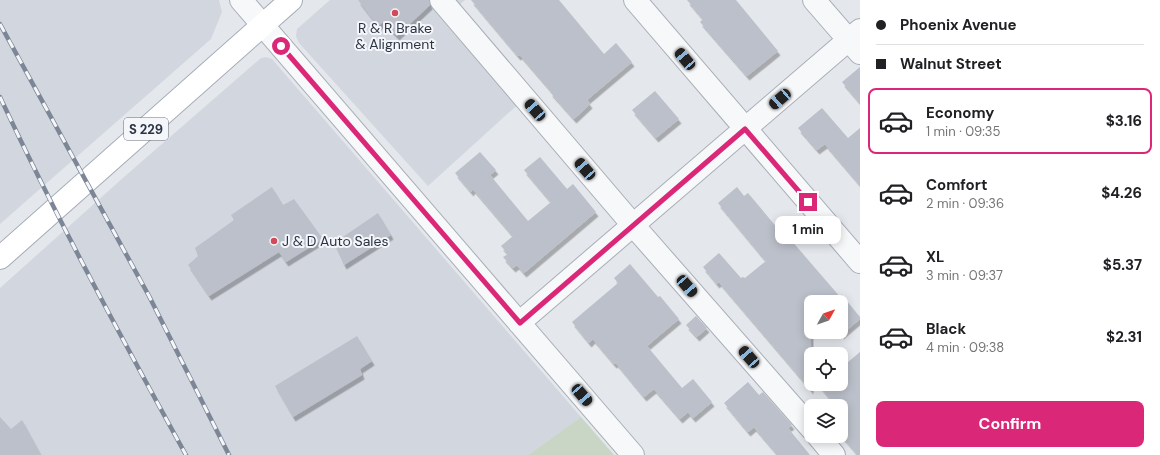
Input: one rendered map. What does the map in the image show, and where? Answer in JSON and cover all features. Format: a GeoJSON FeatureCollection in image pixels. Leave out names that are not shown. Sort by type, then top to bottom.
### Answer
{"type":"FeatureCollection","features":[{"type":"Feature","properties":{"kind":"main road","name":"S 229"},"geometry":{"type":"LineString","coordinates":[[0,258],[291,0]]}},
{"type":"Feature","properties":{"kind":"street"},"geometry":{"type":"LineString","coordinates":[[241,0],[633,455]]}},
{"type":"Feature","properties":{"kind":"street"},"geometry":{"type":"LineString","coordinates":[[441,0],[633,225],[804,420]]}},
{"type":"Feature","properties":{"kind":"street"},"geometry":{"type":"LineString","coordinates":[[635,0],[860,262]]}},
{"type":"Feature","properties":{"kind":"street"},"geometry":{"type":"LineString","coordinates":[[520,323],[745,129],[856,41],[814,0]]}},
{"type":"Feature","properties":{"kind":"street"},"geometry":{"type":"LineString","coordinates":[[824,443],[834,455]]}},
{"type":"Feature","properties":{"kind":"shaded area"},"geometry":{"type":"Polygon","coordinates":[[[0,0],[219,0],[222,12],[211,39],[0,224],[0,0]]]}},
{"type":"Feature","properties":{"kind":"shaded area"},"geometry":{"type":"Polygon","coordinates":[[[330,0],[465,0],[451,12],[525,98],[428,186],[299,43],[296,36],[297,29],[330,0]]]}},
{"type":"Feature","properties":{"kind":"shaded area"},"geometry":{"type":"Polygon","coordinates":[[[266,57],[272,59],[581,417],[528,455],[0,455],[0,288],[124,177],[261,58],[266,57]]]}},
{"type":"Feature","properties":{"kind":"green space"},"geometry":{"type":"Polygon","coordinates":[[[581,417],[614,455],[528,455],[581,417]]]}},
{"type":"Feature","properties":{"kind":"building","name":"R & R Brake & Alignment"},"geometry":{"type":"Polygon","coordinates":[[[358,0],[429,0],[430,5],[397,36],[383,22],[378,26],[358,0]]]}},
{"type":"Feature","properties":{"kind":"building"},"geometry":{"type":"Polygon","coordinates":[[[471,0],[559,0],[604,54],[616,43],[632,62],[587,100],[590,104],[574,119],[471,0]]]}},
{"type":"Feature","properties":{"kind":"building"},"geometry":{"type":"Polygon","coordinates":[[[687,0],[736,0],[778,51],[747,76],[700,22],[703,19],[687,0]]]}},
{"type":"Feature","properties":{"kind":"building"},"geometry":{"type":"Polygon","coordinates":[[[860,67],[860,103],[842,82],[860,67]]]}},
{"type":"Feature","properties":{"kind":"building"},"geometry":{"type":"Polygon","coordinates":[[[655,91],[679,119],[656,138],[632,110],[655,91]]]}},
{"type":"Feature","properties":{"kind":"building"},"geometry":{"type":"Polygon","coordinates":[[[822,108],[848,138],[860,128],[860,185],[825,144],[817,150],[798,128],[822,108]]]}},
{"type":"Feature","properties":{"kind":"building"},"geometry":{"type":"Polygon","coordinates":[[[480,152],[496,170],[490,175],[528,221],[551,202],[524,170],[540,157],[567,189],[573,184],[596,212],[524,273],[517,265],[513,268],[503,257],[508,254],[501,246],[513,236],[473,189],[471,192],[455,173],[480,152]]]}},
{"type":"Feature","properties":{"kind":"building","name":"J & D Auto Sales"},"geometry":{"type":"Polygon","coordinates":[[[272,187],[283,205],[294,199],[323,239],[286,262],[279,252],[209,296],[188,265],[198,256],[195,248],[234,220],[231,215],[272,187]]]}},
{"type":"Feature","properties":{"kind":"building"},"geometry":{"type":"Polygon","coordinates":[[[737,187],[744,196],[748,193],[789,242],[791,240],[838,295],[804,295],[804,339],[811,339],[811,347],[804,347],[804,382],[719,282],[717,284],[703,267],[719,253],[741,278],[745,278],[766,261],[718,203],[737,187]]]}},
{"type":"Feature","properties":{"kind":"building"},"geometry":{"type":"Polygon","coordinates":[[[378,213],[391,235],[344,265],[334,243],[378,213]]]}},
{"type":"Feature","properties":{"kind":"building"},"geometry":{"type":"Polygon","coordinates":[[[630,264],[679,319],[647,346],[682,388],[693,379],[712,402],[693,418],[688,412],[680,419],[654,389],[644,397],[616,363],[614,364],[593,339],[589,343],[572,322],[618,283],[614,278],[630,264]]]}},
{"type":"Feature","properties":{"kind":"building"},"geometry":{"type":"Polygon","coordinates":[[[848,302],[860,317],[860,319],[848,329],[848,302]]]}},
{"type":"Feature","properties":{"kind":"building"},"geometry":{"type":"Polygon","coordinates":[[[696,316],[707,328],[697,337],[686,325],[696,316]]]}},
{"type":"Feature","properties":{"kind":"building"},"geometry":{"type":"Polygon","coordinates":[[[357,336],[372,361],[360,369],[362,375],[293,417],[275,386],[357,336]]]}},
{"type":"Feature","properties":{"kind":"building"},"geometry":{"type":"Polygon","coordinates":[[[860,352],[860,455],[858,455],[848,443],[848,399],[830,399],[824,391],[848,391],[848,362],[860,352]]]}},
{"type":"Feature","properties":{"kind":"building"},"geometry":{"type":"Polygon","coordinates":[[[748,382],[759,395],[763,392],[792,425],[788,428],[810,455],[778,455],[754,427],[748,432],[724,403],[748,382]]]}},
{"type":"Feature","properties":{"kind":"building"},"geometry":{"type":"Polygon","coordinates":[[[0,417],[11,429],[22,420],[41,455],[0,455],[0,417]]]}},
{"type":"Feature","properties":{"kind":"railway"},"geometry":{"type":"LineString","coordinates":[[0,24],[149,296],[229,455]]}},
{"type":"Feature","properties":{"kind":"railway"},"geometry":{"type":"LineString","coordinates":[[0,97],[67,233],[186,455]]}},
{"type":"Feature","properties":{"kind":"place","name":"R & R Brake & Alignment"},"geometry":{"type":"Point","coordinates":[395,13]}},
{"type":"Feature","properties":{"kind":"place","name":"J & D Auto Sales"},"geometry":{"type":"Point","coordinates":[274,241]}},
{"type":"Feature","properties":{"kind":"route"},"geometry":{"type":"LineString","coordinates":[[281,46],[520,323],[745,129],[808,202]]}}]}
